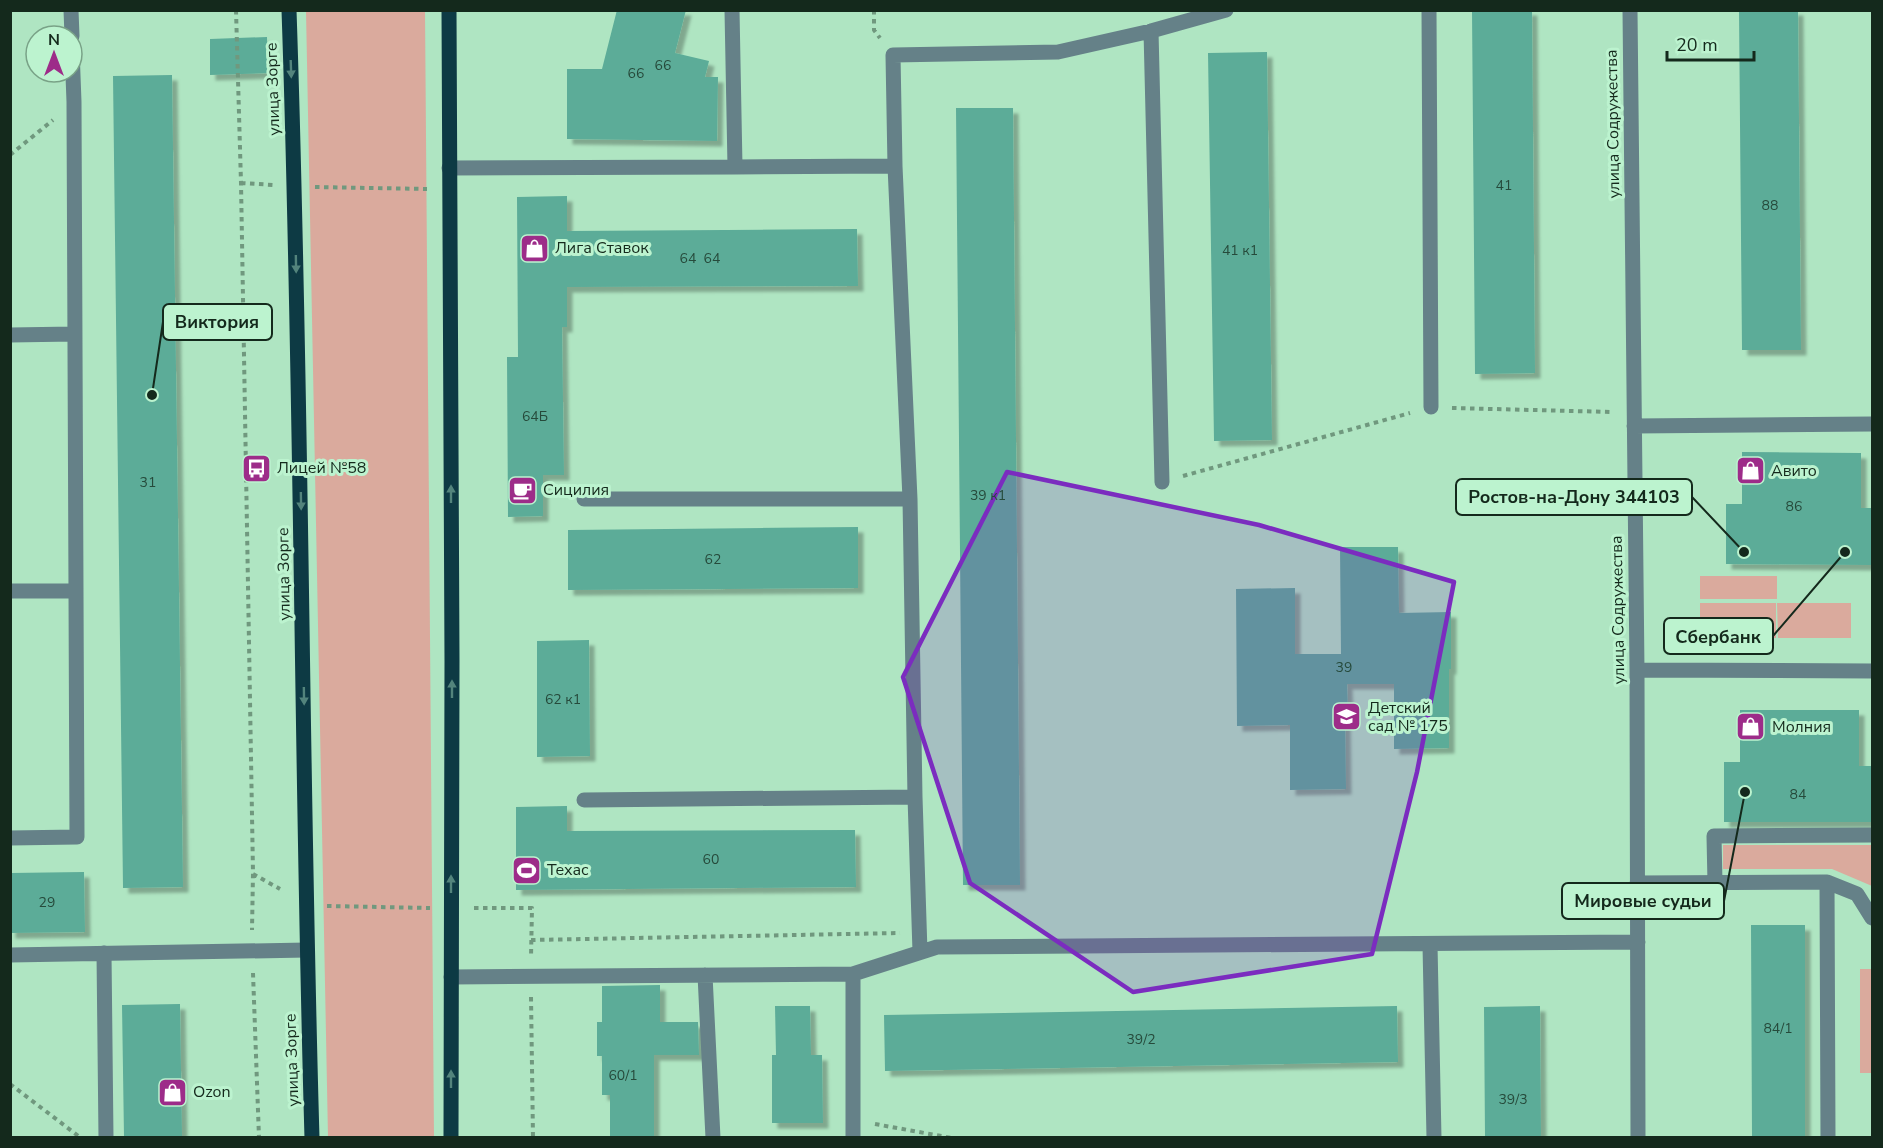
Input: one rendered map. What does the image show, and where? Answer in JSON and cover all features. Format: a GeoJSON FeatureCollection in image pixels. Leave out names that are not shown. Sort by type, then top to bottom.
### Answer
{"type":"FeatureCollection","features":[{"type":"Feature","properties":{"kind":"main road","name":"улица Зорге"},"geometry":{"type":"LineString","coordinates":[[289,10],[295,186],[312,1137]]}},
{"type":"Feature","properties":{"kind":"main road"},"geometry":{"type":"LineString","coordinates":[[448,10],[452,661],[451,1137]]}},
{"type":"Feature","properties":{"kind":"street"},"geometry":{"type":"LineString","coordinates":[[732,10],[735,167]]}},
{"type":"Feature","properties":{"kind":"street"},"geometry":{"type":"LineString","coordinates":[[920,952],[910,499],[895,166],[893,55],[1058,52],[1151,31],[1226,10]]}},
{"type":"Feature","properties":{"kind":"street"},"geometry":{"type":"LineString","coordinates":[[1429,10],[1431,407]]}},
{"type":"Feature","properties":{"kind":"street","name":"улица Содружества"},"geometry":{"type":"LineString","coordinates":[[1630,10],[1637,670],[1638,1137]]}},
{"type":"Feature","properties":{"kind":"street"},"geometry":{"type":"LineString","coordinates":[[1151,31],[1162,482]]}},
{"type":"Feature","properties":{"kind":"street"},"geometry":{"type":"LineString","coordinates":[[10,838],[77,837],[73,84]]}},
{"type":"Feature","properties":{"kind":"street"},"geometry":{"type":"LineString","coordinates":[[449,168],[895,166]]}},
{"type":"Feature","properties":{"kind":"street"},"geometry":{"type":"LineString","coordinates":[[10,335],[74,334]]}},
{"type":"Feature","properties":{"kind":"street"},"geometry":{"type":"LineString","coordinates":[[1634,419],[1872,424]]}},
{"type":"Feature","properties":{"kind":"street"},"geometry":{"type":"LineString","coordinates":[[584,499],[910,499]]}},
{"type":"Feature","properties":{"kind":"street"},"geometry":{"type":"LineString","coordinates":[[10,591],[76,591]]}},
{"type":"Feature","properties":{"kind":"street"},"geometry":{"type":"LineString","coordinates":[[1637,670],[1872,671]]}},
{"type":"Feature","properties":{"kind":"street"},"geometry":{"type":"LineString","coordinates":[[584,800],[915,797]]}},
{"type":"Feature","properties":{"kind":"street"},"geometry":{"type":"LineString","coordinates":[[1715,883],[1714,836],[1872,835]]}},
{"type":"Feature","properties":{"kind":"street"},"geometry":{"type":"LineString","coordinates":[[1637,884],[1827,882],[1857,894],[1872,918]]}},
{"type":"Feature","properties":{"kind":"street"},"geometry":{"type":"LineString","coordinates":[[1827,882],[1828,1137]]}},
{"type":"Feature","properties":{"kind":"street"},"geometry":{"type":"LineString","coordinates":[[451,977],[853,974],[937,947],[1638,942]]}},
{"type":"Feature","properties":{"kind":"street"},"geometry":{"type":"LineString","coordinates":[[1430,945],[1434,1137]]}},
{"type":"Feature","properties":{"kind":"street"},"geometry":{"type":"LineString","coordinates":[[10,955],[307,950]]}},
{"type":"Feature","properties":{"kind":"street"},"geometry":{"type":"LineString","coordinates":[[104,953],[106,1137]]}},
{"type":"Feature","properties":{"kind":"street"},"geometry":{"type":"LineString","coordinates":[[853,974],[853,1137]]}},
{"type":"Feature","properties":{"kind":"street"},"geometry":{"type":"LineString","coordinates":[[705,975],[713,1137]]}},
{"type":"Feature","properties":{"kind":"path"},"geometry":{"type":"LineString","coordinates":[[236,10],[253,873],[252,950],[259,1137]]}},
{"type":"Feature","properties":{"kind":"path"},"geometry":{"type":"LineString","coordinates":[[874,10],[874,30],[893,55]]}},
{"type":"Feature","properties":{"kind":"path"},"geometry":{"type":"LineString","coordinates":[[10,155],[74,102]]}},
{"type":"Feature","properties":{"kind":"path"},"geometry":{"type":"LineString","coordinates":[[241,183],[449,189]]}},
{"type":"Feature","properties":{"kind":"path"},"geometry":{"type":"LineString","coordinates":[[1162,482],[1431,407],[1634,419]]}},
{"type":"Feature","properties":{"kind":"path"},"geometry":{"type":"LineString","coordinates":[[253,873],[280,889]]}},
{"type":"Feature","properties":{"kind":"path"},"geometry":{"type":"LineString","coordinates":[[323,906],[432,909]]}},
{"type":"Feature","properties":{"kind":"path"},"geometry":{"type":"LineString","coordinates":[[10,1084],[81,1137]]}},
{"type":"Feature","properties":{"kind":"path"},"geometry":{"type":"LineString","coordinates":[[853,1120],[952,1137]]}},
{"type":"Feature","properties":{"kind":"highlighted area"},"geometry":{"type":"Polygon","coordinates":[[[1007,472],[1259,525],[1454,582],[1417,772],[1372,954],[1133,992],[970,883],[903,677],[1007,472]]]}},
{"type":"Feature","properties":{"kind":"shaded area"},"geometry":{"type":"Polygon","coordinates":[[[306,11],[425,11],[434,1137],[328,1137],[306,11]]]}},
{"type":"Feature","properties":{"kind":"shaded area"},"geometry":{"type":"Polygon","coordinates":[[[1700,576],[1777,576],[1777,599],[1700,599],[1700,576]]]}},
{"type":"Feature","properties":{"kind":"shaded area"},"geometry":{"type":"Polygon","coordinates":[[[1700,603],[1776,603],[1776,638],[1700,638],[1700,603]]]}},
{"type":"Feature","properties":{"kind":"shaded area"},"geometry":{"type":"Polygon","coordinates":[[[1777,603],[1851,603],[1851,638],[1778,638],[1777,603]]]}},
{"type":"Feature","properties":{"kind":"shaded area"},"geometry":{"type":"Polygon","coordinates":[[[1723,845],[1872,845],[1872,886],[1832,869],[1723,869],[1723,845]]]}},
{"type":"Feature","properties":{"kind":"shaded area"},"geometry":{"type":"Polygon","coordinates":[[[1860,969],[1872,969],[1872,1073],[1860,1073],[1860,969]]]}},
{"type":"Feature","properties":{"kind":"building"},"geometry":{"type":"Polygon","coordinates":[[[617,10],[686,10],[675,53],[709,61],[705,77],[718,77],[717,141],[567,139],[567,69],[602,69],[617,10]]]}},
{"type":"Feature","properties":{"kind":"building"},"geometry":{"type":"Polygon","coordinates":[[[1472,10],[1532,10],[1535,373],[1475,374],[1472,10]]]}},
{"type":"Feature","properties":{"kind":"building"},"geometry":{"type":"Polygon","coordinates":[[[1739,10],[1798,10],[1801,350],[1742,350],[1739,10]]]}},
{"type":"Feature","properties":{"kind":"building"},"geometry":{"type":"Polygon","coordinates":[[[267,37],[268,73],[210,75],[210,39],[267,37]]]}},
{"type":"Feature","properties":{"kind":"building"},"geometry":{"type":"Polygon","coordinates":[[[1267,52],[1272,440],[1214,441],[1208,53],[1267,52]]]}},
{"type":"Feature","properties":{"kind":"building"},"geometry":{"type":"Polygon","coordinates":[[[172,75],[183,887],[123,888],[113,76],[172,75]]]}},
{"type":"Feature","properties":{"kind":"building"},"geometry":{"type":"Polygon","coordinates":[[[956,108],[1013,108],[1020,885],[963,885],[956,108]]]}},
{"type":"Feature","properties":{"kind":"building"},"geometry":{"type":"Polygon","coordinates":[[[567,196],[567,231],[857,229],[858,286],[567,287],[567,327],[562,327],[564,475],[543,475],[543,516],[508,517],[507,357],[518,357],[517,197],[567,196]]]}},
{"type":"Feature","properties":{"kind":"building"},"geometry":{"type":"Polygon","coordinates":[[[1742,452],[1861,453],[1861,508],[1872,508],[1872,565],[1726,564],[1726,504],[1742,504],[1742,452]]]}},
{"type":"Feature","properties":{"kind":"building"},"geometry":{"type":"Polygon","coordinates":[[[858,527],[858,588],[568,590],[568,530],[858,527]]]}},
{"type":"Feature","properties":{"kind":"building"},"geometry":{"type":"Polygon","coordinates":[[[1340,547],[1398,547],[1399,613],[1451,612],[1449,748],[1394,749],[1394,684],[1347,684],[1346,789],[1290,790],[1290,725],[1237,726],[1236,589],[1295,588],[1295,654],[1341,654],[1340,547]]]}},
{"type":"Feature","properties":{"kind":"building"},"geometry":{"type":"Polygon","coordinates":[[[589,640],[590,756],[537,757],[537,641],[589,640]]]}},
{"type":"Feature","properties":{"kind":"building"},"geometry":{"type":"Polygon","coordinates":[[[1740,710],[1859,710],[1859,766],[1872,766],[1872,822],[1724,822],[1724,762],[1740,762],[1740,710]]]}},
{"type":"Feature","properties":{"kind":"building"},"geometry":{"type":"Polygon","coordinates":[[[567,806],[567,831],[855,830],[856,887],[516,890],[516,807],[567,806]]]}},
{"type":"Feature","properties":{"kind":"building"},"geometry":{"type":"Polygon","coordinates":[[[84,872],[85,932],[10,933],[10,873],[84,872]]]}},
{"type":"Feature","properties":{"kind":"building"},"geometry":{"type":"Polygon","coordinates":[[[1751,925],[1805,925],[1805,1137],[1752,1137],[1751,925]]]}},
{"type":"Feature","properties":{"kind":"building"},"geometry":{"type":"Polygon","coordinates":[[[660,985],[660,1022],[698,1022],[699,1055],[654,1055],[654,1137],[610,1137],[610,1095],[602,1095],[602,1056],[597,1056],[597,1022],[602,1022],[602,986],[660,985]]]}},
{"type":"Feature","properties":{"kind":"building"},"geometry":{"type":"Polygon","coordinates":[[[180,1004],[182,1137],[124,1137],[122,1005],[180,1004]]]}},
{"type":"Feature","properties":{"kind":"building"},"geometry":{"type":"Polygon","coordinates":[[[775,1006],[810,1006],[811,1055],[822,1055],[823,1123],[772,1123],[772,1055],[776,1055],[775,1006]]]}},
{"type":"Feature","properties":{"kind":"building"},"geometry":{"type":"Polygon","coordinates":[[[1397,1006],[1398,1062],[885,1071],[884,1015],[1397,1006]]]}},
{"type":"Feature","properties":{"kind":"building"},"geometry":{"type":"Polygon","coordinates":[[[1540,1006],[1541,1137],[1485,1137],[1484,1007],[1540,1006]]]}},
{"type":"Feature","properties":{"kind":"place","name":"Лига Ставок"},"geometry":{"type":"Point","coordinates":[534,248]}},
{"type":"Feature","properties":{"kind":"place","name":"Виктория"},"geometry":{"type":"Point","coordinates":[152,395]}},
{"type":"Feature","properties":{"kind":"place","name":"Лицей №58"},"geometry":{"type":"Point","coordinates":[256,468]}},
{"type":"Feature","properties":{"kind":"place","name":"Авито"},"geometry":{"type":"Point","coordinates":[1750,471]}},
{"type":"Feature","properties":{"kind":"place","name":"Сицилия"},"geometry":{"type":"Point","coordinates":[522,490]}},
{"type":"Feature","properties":{"kind":"place","name":"Ростов-на-Дону 344103"},"geometry":{"type":"Point","coordinates":[1744,552]}},
{"type":"Feature","properties":{"kind":"place","name":"Сбербанк"},"geometry":{"type":"Point","coordinates":[1845,552]}},
{"type":"Feature","properties":{"kind":"place","name":"Детский сад № 175"},"geometry":{"type":"Point","coordinates":[1347,717]}},
{"type":"Feature","properties":{"kind":"place","name":"Молния"},"geometry":{"type":"Point","coordinates":[1751,727]}},
{"type":"Feature","properties":{"kind":"place","name":"Мировые судьи"},"geometry":{"type":"Point","coordinates":[1745,792]}},
{"type":"Feature","properties":{"kind":"place","name":"Техас"},"geometry":{"type":"Point","coordinates":[526,870]}},
{"type":"Feature","properties":{"kind":"place","name":"Ozon"},"geometry":{"type":"Point","coordinates":[172,1092]}}]}
